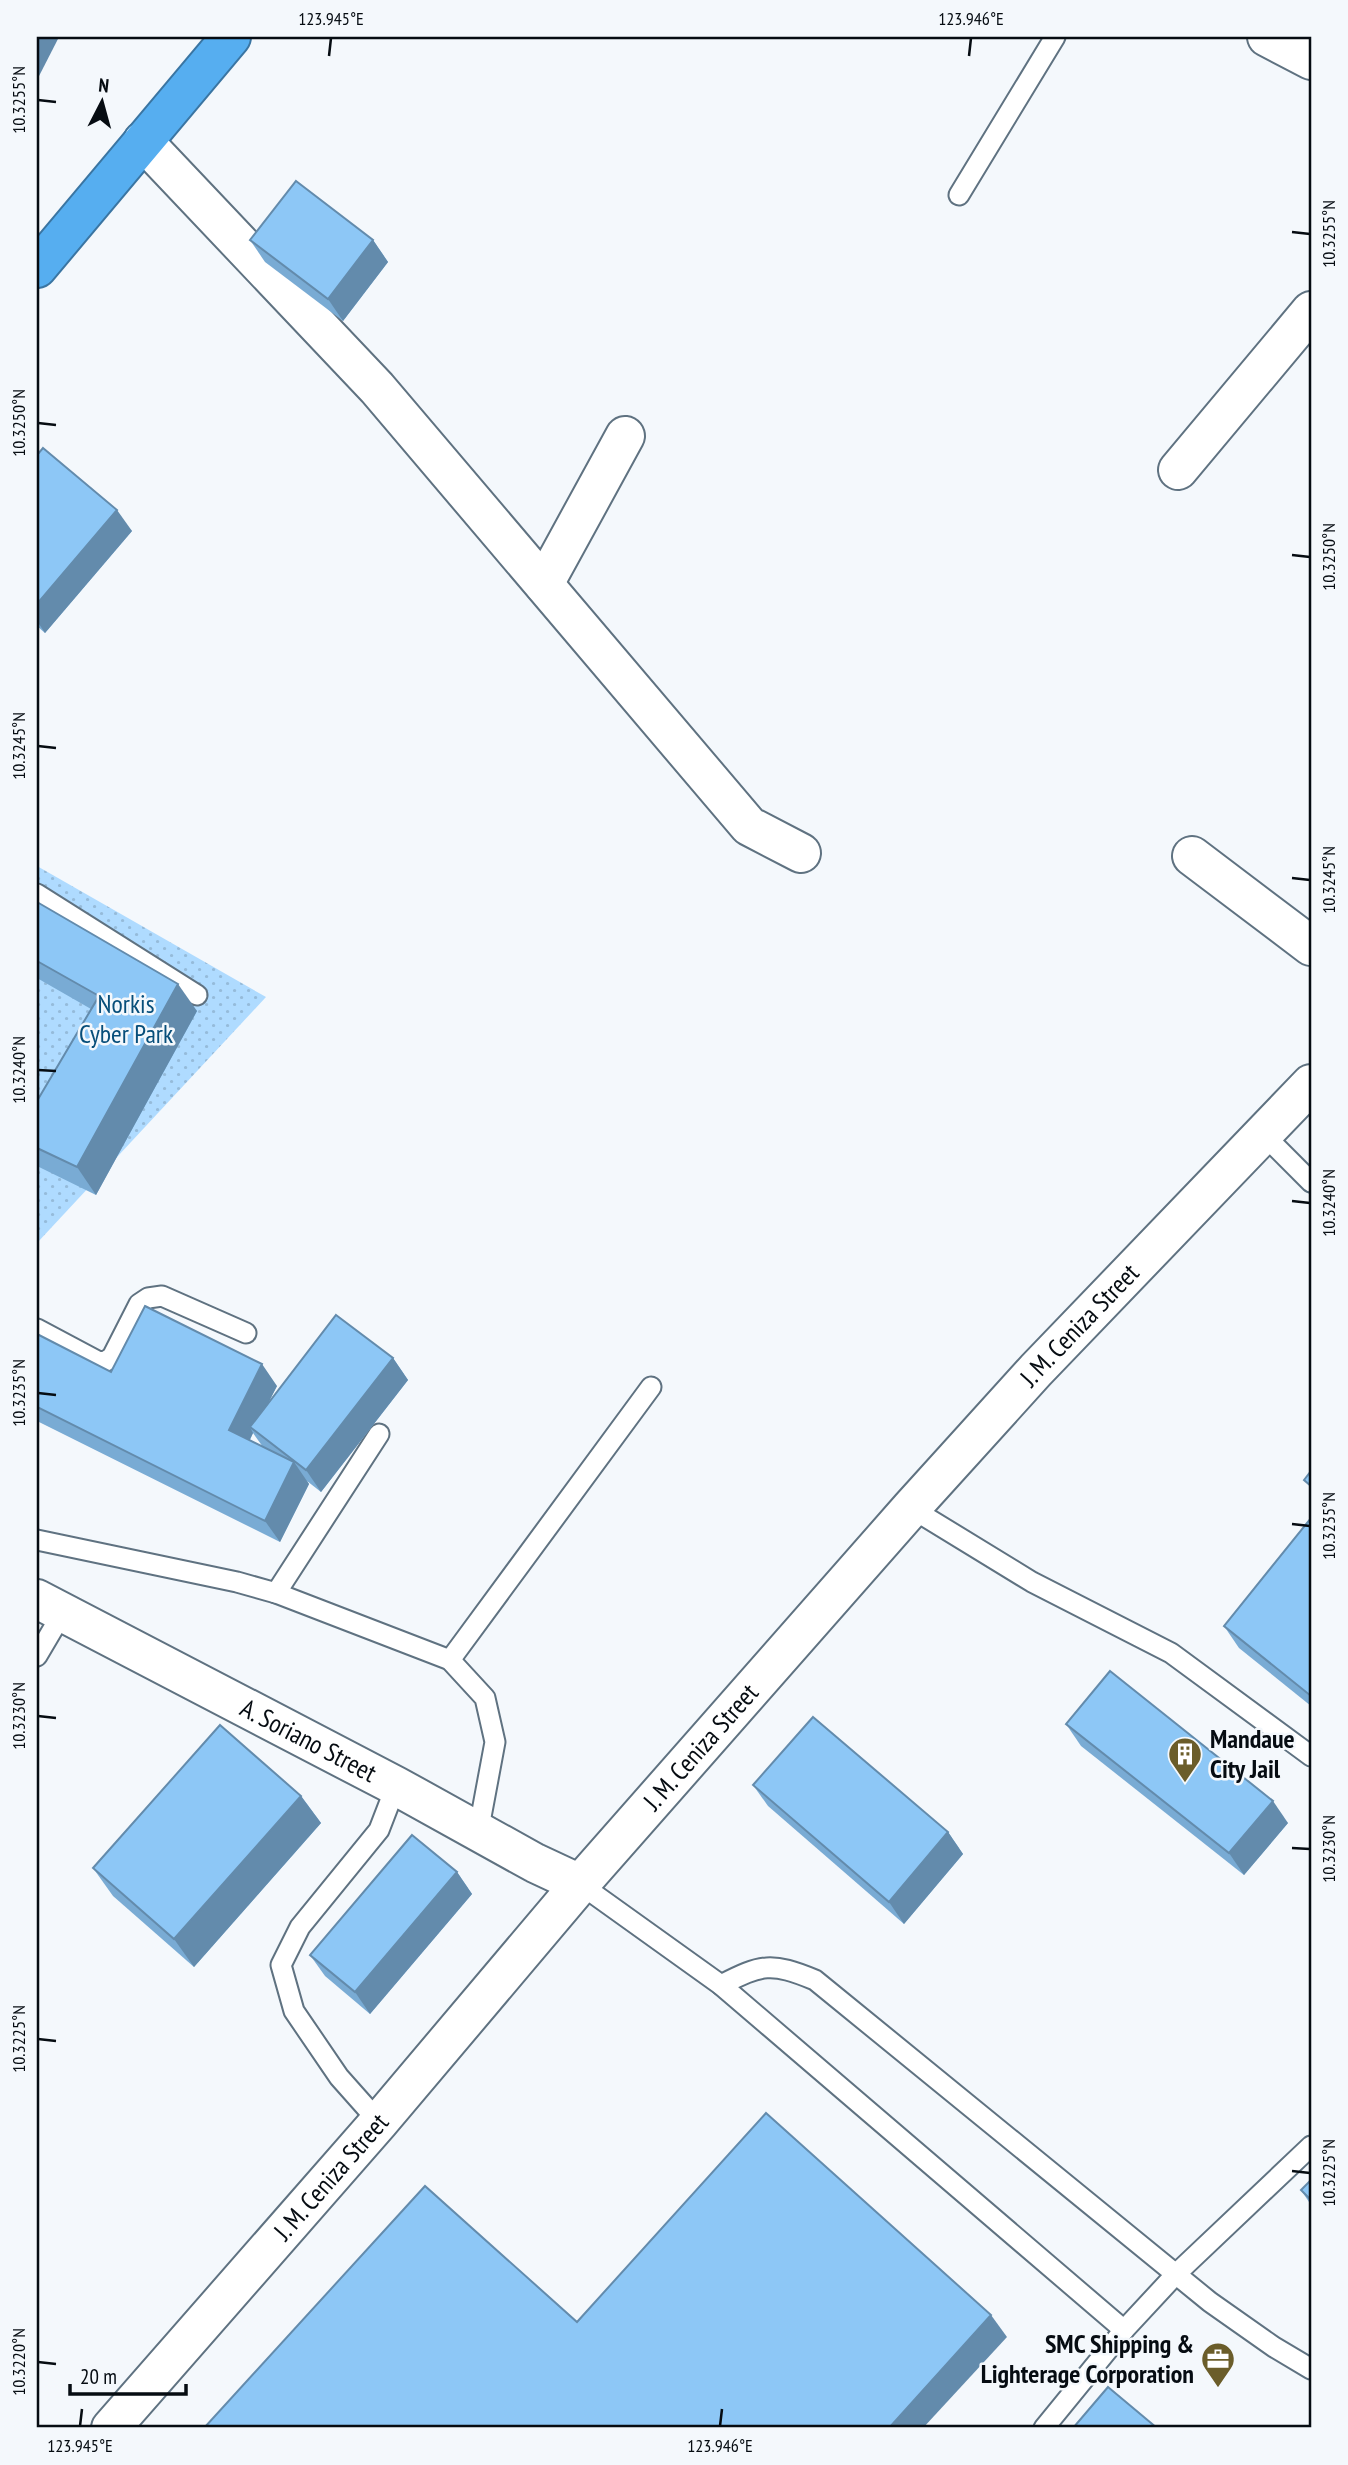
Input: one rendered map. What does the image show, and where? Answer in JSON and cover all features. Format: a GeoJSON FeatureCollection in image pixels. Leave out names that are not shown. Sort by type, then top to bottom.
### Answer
{"type":"FeatureCollection","features":[{"type":"Feature","properties":{"kind":"highway"},"geometry":{"type":"LineString","coordinates":[[37,268],[231,37]]}},
{"type":"Feature","properties":{"kind":"street"},"geometry":{"type":"LineString","coordinates":[[1266,37],[1311,60]]}},
{"type":"Feature","properties":{"kind":"street"},"geometry":{"type":"LineString","coordinates":[[143,141],[377,388],[749,826],[801,853]]}},
{"type":"Feature","properties":{"kind":"street"},"geometry":{"type":"LineString","coordinates":[[1178,470],[1311,311]]}},
{"type":"Feature","properties":{"kind":"street"},"geometry":{"type":"LineString","coordinates":[[544,584],[625,436]]}},
{"type":"Feature","properties":{"kind":"street"},"geometry":{"type":"LineString","coordinates":[[1192,856],[1311,946]]}},
{"type":"Feature","properties":{"kind":"street","name":"J. M. Ceniza Street"},"geometry":{"type":"LineString","coordinates":[[111,2428],[379,2122],[580,1884],[911,1508],[1037,1370],[1311,1084]]}},
{"type":"Feature","properties":{"kind":"street","name":"A. Soriano Street"},"geometry":{"type":"LineString","coordinates":[[50,1605],[396,1786],[478,1833],[580,1884]]}},
{"type":"Feature","properties":{"kind":"lane"},"geometry":{"type":"LineString","coordinates":[[959,195],[1055,37]]}},
{"type":"Feature","properties":{"kind":"lane"},"geometry":{"type":"LineString","coordinates":[[37,894],[197,995]]}},
{"type":"Feature","properties":{"kind":"lane"},"geometry":{"type":"LineString","coordinates":[[1263,1134],[1311,1182]]}},
{"type":"Feature","properties":{"kind":"lane"},"geometry":{"type":"LineString","coordinates":[[37,1329],[99,1362],[106,1361],[112,1357],[138,1304],[148,1298],[162,1296],[246,1333]]}},
{"type":"Feature","properties":{"kind":"lane"},"geometry":{"type":"LineString","coordinates":[[450,1660],[651,1387]]}},
{"type":"Feature","properties":{"kind":"lane"},"geometry":{"type":"LineString","coordinates":[[276,1594],[379,1434]]}},
{"type":"Feature","properties":{"kind":"lane"},"geometry":{"type":"LineString","coordinates":[[911,1508],[1031,1582],[1171,1653],[1311,1756]]}},
{"type":"Feature","properties":{"kind":"lane"},"geometry":{"type":"LineString","coordinates":[[37,1540],[237,1582],[276,1594],[450,1660],[485,1698],[495,1742],[478,1833]]}},
{"type":"Feature","properties":{"kind":"lane"},"geometry":{"type":"LineString","coordinates":[[37,1656],[50,1605]]}},
{"type":"Feature","properties":{"kind":"lane"},"geometry":{"type":"LineString","coordinates":[[379,2122],[339,2077],[294,2011],[281,1965],[300,1927],[379,1830],[396,1786]]}},
{"type":"Feature","properties":{"kind":"lane"},"geometry":{"type":"LineString","coordinates":[[580,1884],[721,1985],[1124,2330]]}},
{"type":"Feature","properties":{"kind":"lane"},"geometry":{"type":"LineString","coordinates":[[721,1985],[753,1969],[765,1967],[797,1973],[815,1980],[1176,2274],[1253,2332],[1311,2369]]}},
{"type":"Feature","properties":{"kind":"lane"},"geometry":{"type":"LineString","coordinates":[[1044,2428],[1124,2330],[1176,2274],[1311,2146]]}},
{"type":"Feature","properties":{"kind":"green space","name":"Norkis Cyber Park"},"geometry":{"type":"Polygon","coordinates":[[[37,866],[266,997],[37,1243],[37,866]]]}},
{"type":"Feature","properties":{"kind":"building"},"geometry":{"type":"Polygon","coordinates":[[[296,181],[373,240],[328,299],[250,240],[296,181]]]}},
{"type":"Feature","properties":{"kind":"building"},"geometry":{"type":"Polygon","coordinates":[[[43,448],[117,510],[37,604],[37,455],[43,448]]]}},
{"type":"Feature","properties":{"kind":"building"},"geometry":{"type":"Polygon","coordinates":[[[37,902],[178,984],[77,1167],[37,1148],[37,1101],[99,996],[37,961],[37,902]]]}},
{"type":"Feature","properties":{"kind":"building"},"geometry":{"type":"Polygon","coordinates":[[[145,1306],[262,1364],[229,1430],[294,1462],[265,1521],[37,1407],[37,1334],[111,1372],[145,1306]]]}},
{"type":"Feature","properties":{"kind":"building"},"geometry":{"type":"Polygon","coordinates":[[[336,1315],[393,1358],[306,1470],[250,1427],[336,1315]]]}},
{"type":"Feature","properties":{"kind":"building"},"geometry":{"type":"Polygon","coordinates":[[[1311,1471],[1311,1486],[1304,1480],[1311,1471]]]}},
{"type":"Feature","properties":{"kind":"building"},"geometry":{"type":"Polygon","coordinates":[[[1311,1518],[1311,1696],[1224,1626],[1311,1518]]]}},
{"type":"Feature","properties":{"kind":"building","name":"Mandaue City Jail"},"geometry":{"type":"Polygon","coordinates":[[[1110,1671],[1273,1801],[1229,1853],[1066,1724],[1110,1671]]]}},
{"type":"Feature","properties":{"kind":"building"},"geometry":{"type":"Polygon","coordinates":[[[813,1717],[948,1832],[889,1902],[753,1785],[813,1717]]]}},
{"type":"Feature","properties":{"kind":"building"},"geometry":{"type":"Polygon","coordinates":[[[220,1725],[301,1796],[174,1939],[93,1868],[220,1725]]]}},
{"type":"Feature","properties":{"kind":"building"},"geometry":{"type":"Polygon","coordinates":[[[412,1835],[457,1872],[355,1992],[310,1955],[412,1835]]]}},
{"type":"Feature","properties":{"kind":"building"},"geometry":{"type":"Polygon","coordinates":[[[766,2113],[991,2315],[889,2428],[204,2428],[425,2186],[577,2322],[766,2113]]]}},
{"type":"Feature","properties":{"kind":"building"},"geometry":{"type":"Polygon","coordinates":[[[1311,2180],[1311,2200],[1301,2190],[1311,2180]]]}},
{"type":"Feature","properties":{"kind":"building"},"geometry":{"type":"Polygon","coordinates":[[[1108,2387],[1157,2428],[1073,2428],[1108,2387]]]}},
{"type":"Feature","properties":{"kind":"place","name":"Mandaue City Jail"},"geometry":{"type":"Point","coordinates":[1185,1784]}},
{"type":"Feature","properties":{"kind":"place","name":"SMC Shipping & Lighterage Corporation"},"geometry":{"type":"Point","coordinates":[1218,2389]}}]}
